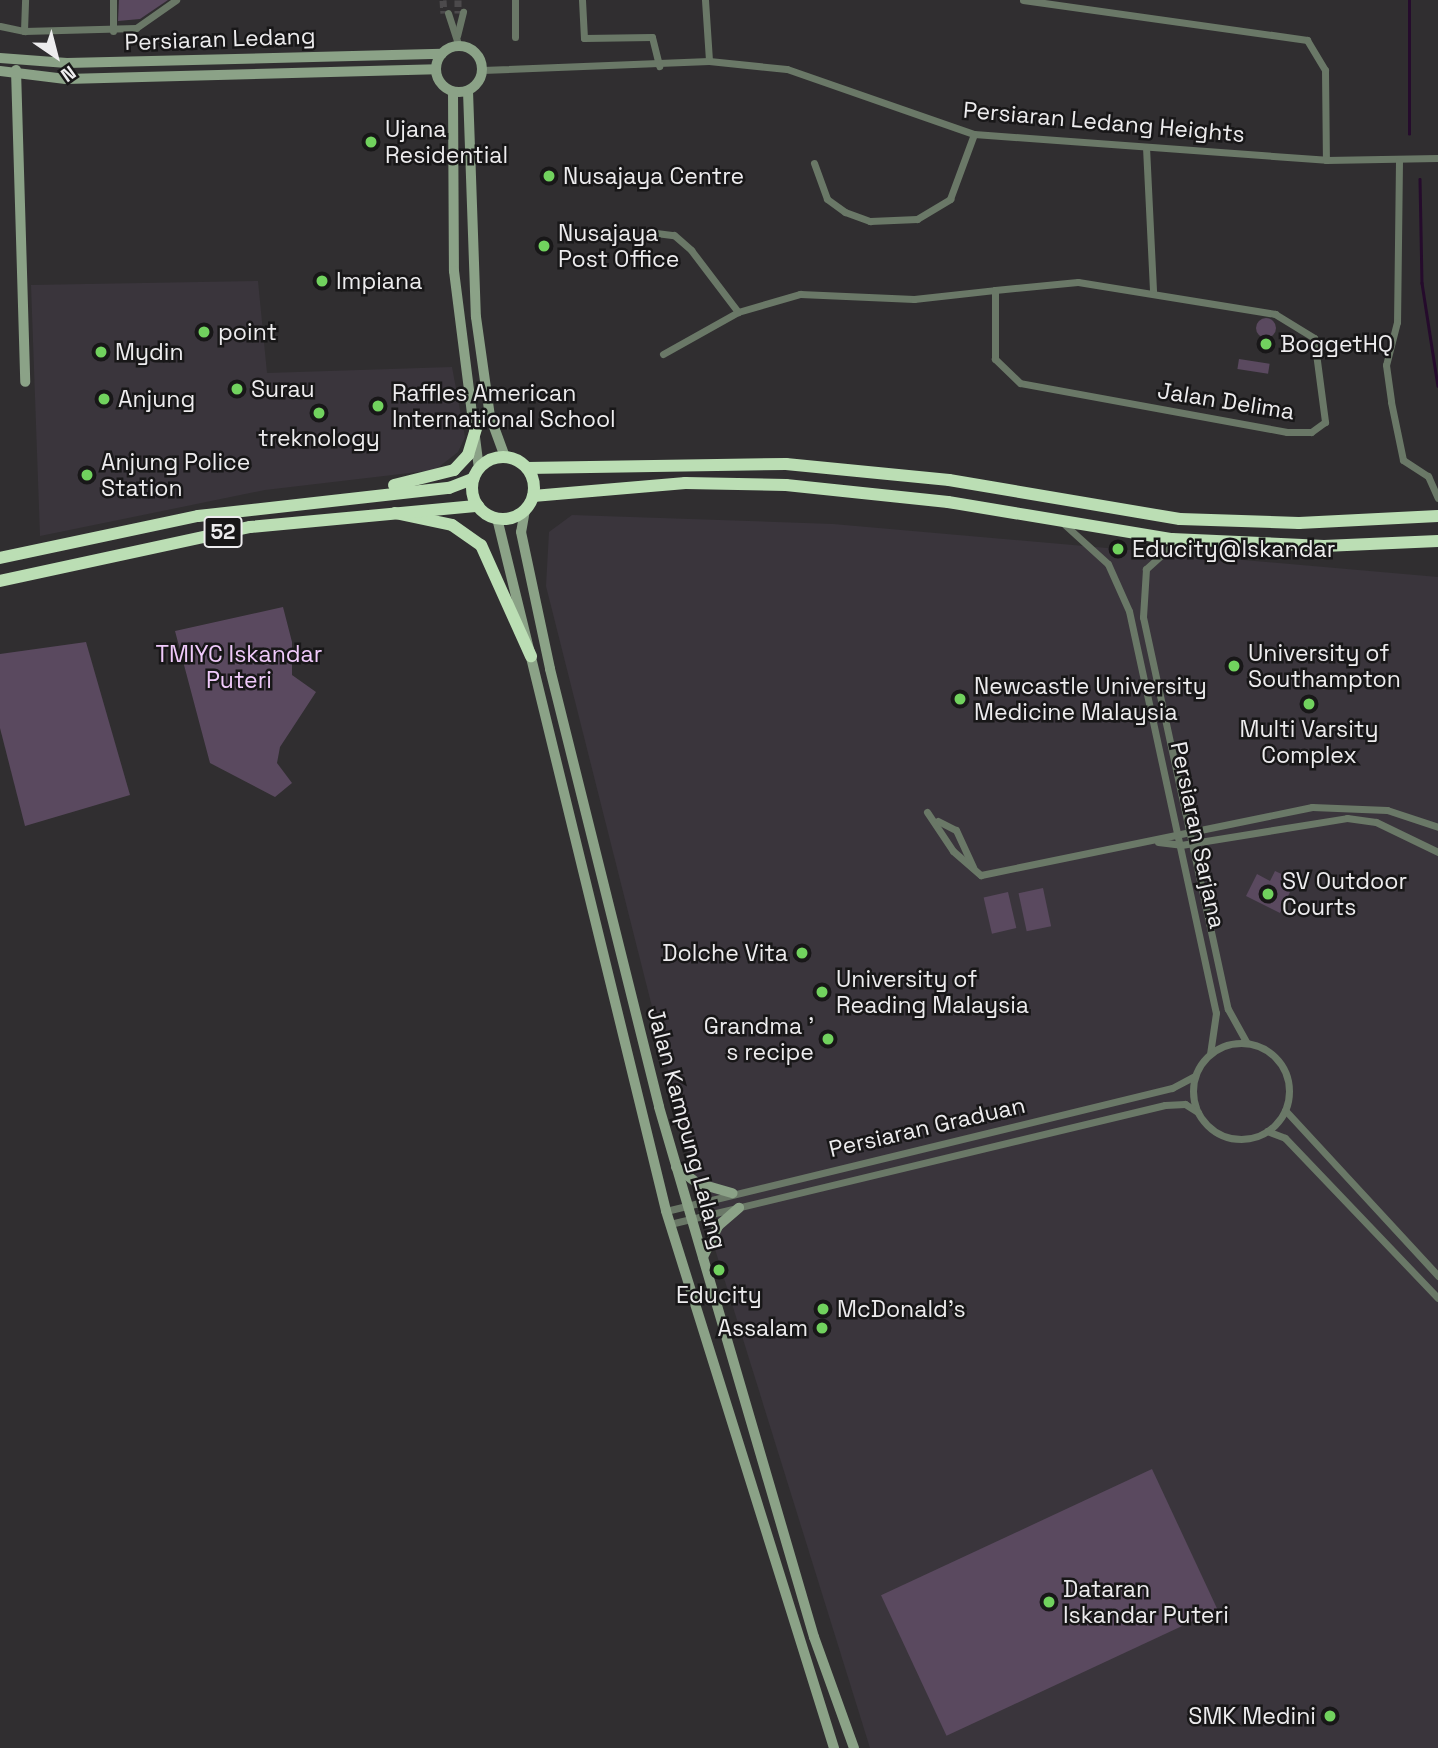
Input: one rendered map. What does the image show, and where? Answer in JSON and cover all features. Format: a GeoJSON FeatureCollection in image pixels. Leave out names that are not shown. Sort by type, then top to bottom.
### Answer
{"type":"FeatureCollection","features":[{"type":"Feature","properties":{"kind":"highway"},"geometry":{"type":"LineString","coordinates":[[371,494],[454,470],[468,455],[477,425]]}},
{"type":"Feature","properties":{"kind":"highway"},"geometry":{"type":"LineString","coordinates":[[527,468],[533,496],[524,510],[497,518],[478,506],[476,473],[505,457],[527,468],[683,462],[849,468],[1180,519],[1438,516]]}},
{"type":"Feature","properties":{"kind":"highway","name":"52"},"geometry":{"type":"LineString","coordinates":[[0,558],[198,516],[371,494],[449,488],[476,473]]}},
{"type":"Feature","properties":{"kind":"highway"},"geometry":{"type":"LineString","coordinates":[[533,496],[685,483],[786,485],[948,502],[1064,524],[1181,539],[1324,546],[1438,541]]}},
{"type":"Feature","properties":{"kind":"highway","name":"52"},"geometry":{"type":"LineString","coordinates":[[0,581],[250,527],[388,510],[478,506]]}},
{"type":"Feature","properties":{"kind":"highway"},"geometry":{"type":"LineString","coordinates":[[388,510],[452,525],[481,545],[531,656]]}},
{"type":"Feature","properties":{"kind":"main road"},"geometry":{"type":"LineString","coordinates":[[468,91],[453,92],[441,84],[436,69],[442,54],[458,41],[476,53],[482,70],[468,91],[477,331],[490,415],[505,457]]}},
{"type":"Feature","properties":{"kind":"main road","name":"Persiaran Ledang"},"geometry":{"type":"LineString","coordinates":[[0,58],[16,62],[442,54]]}},
{"type":"Feature","properties":{"kind":"main road"},"geometry":{"type":"LineString","coordinates":[[16,62],[25,382]]}},
{"type":"Feature","properties":{"kind":"main road","name":"Persiaran Ledang"},"geometry":{"type":"LineString","coordinates":[[0,71],[66,79],[436,69]]}},
{"type":"Feature","properties":{"kind":"main road"},"geometry":{"type":"LineString","coordinates":[[453,92],[454,271],[477,425],[476,473]]}},
{"type":"Feature","properties":{"kind":"main road","name":"Jalan Kampung Lalang"},"geometry":{"type":"LineString","coordinates":[[524,510],[521,532],[550,668],[676,1167],[853,1748]]}},
{"type":"Feature","properties":{"kind":"main road","name":"Jalan Kampung Lalang"},"geometry":{"type":"LineString","coordinates":[[497,518],[509,555],[531,656],[666,1211],[834,1748]]}},
{"type":"Feature","properties":{"kind":"main road"},"geometry":{"type":"LineString","coordinates":[[676,1167],[697,1183],[733,1193]]}},
{"type":"Feature","properties":{"kind":"main road"},"geometry":{"type":"LineString","coordinates":[[703,1258],[718,1226],[739,1208]]}},
{"type":"Feature","properties":{"kind":"street"},"geometry":{"type":"LineString","coordinates":[[24,31],[25,0]]}},
{"type":"Feature","properties":{"kind":"street"},"geometry":{"type":"LineString","coordinates":[[113,0],[113,32]]}},
{"type":"Feature","properties":{"kind":"street","name":"Persiaran Ledang"},"geometry":{"type":"LineString","coordinates":[[0,26],[24,31],[113,32],[136,28],[176,0]]}},
{"type":"Feature","properties":{"kind":"street"},"geometry":{"type":"LineString","coordinates":[[515,0],[515,37]]}},
{"type":"Feature","properties":{"kind":"street"},"geometry":{"type":"LineString","coordinates":[[582,0],[584,38],[652,37],[659,66]]}},
{"type":"Feature","properties":{"kind":"street"},"geometry":{"type":"LineString","coordinates":[[705,0],[709,61]]}},
{"type":"Feature","properties":{"kind":"street"},"geometry":{"type":"LineString","coordinates":[[1023,0],[1307,40],[1325,70],[1326,160]]}},
{"type":"Feature","properties":{"kind":"street"},"geometry":{"type":"LineString","coordinates":[[458,41],[461,12]]}},
{"type":"Feature","properties":{"kind":"street"},"geometry":{"type":"LineString","coordinates":[[446,13],[458,41]]}},
{"type":"Feature","properties":{"kind":"street","name":"Persiaran Ledang Heights"},"geometry":{"type":"LineString","coordinates":[[482,70],[659,66],[709,61],[787,69],[974,134],[1326,160],[1399,162],[1438,158]]}},
{"type":"Feature","properties":{"kind":"street"},"geometry":{"type":"LineString","coordinates":[[814,163],[827,199],[845,212],[870,221],[917,219],[950,200],[974,134]]}},
{"type":"Feature","properties":{"kind":"street"},"geometry":{"type":"LineString","coordinates":[[1146,147],[1153,291]]}},
{"type":"Feature","properties":{"kind":"street"},"geometry":{"type":"LineString","coordinates":[[1399,162],[1397,322],[1387,365],[1391,402],[1402,460],[1428,476],[1438,498]]}},
{"type":"Feature","properties":{"kind":"street"},"geometry":{"type":"LineString","coordinates":[[648,232],[674,235],[691,250],[738,312]]}},
{"type":"Feature","properties":{"kind":"street","name":"Jalan Delima"},"geometry":{"type":"LineString","coordinates":[[1078,282],[1153,291],[1275,314],[1304,328],[1320,352],[1325,422],[1311,432],[1287,432],[1020,383],[995,359],[995,290],[1078,282]]}},
{"type":"Feature","properties":{"kind":"street"},"geometry":{"type":"LineString","coordinates":[[663,354],[738,312],[800,294],[914,299],[995,290]]}},
{"type":"Feature","properties":{"kind":"street","name":"Persiaran Sarjana"},"geometry":{"type":"LineString","coordinates":[[1064,524],[1102,557],[1123,593],[1179,832],[1216,1013],[1210,1054]]}},
{"type":"Feature","properties":{"kind":"street","name":"Persiaran Sarjana"},"geometry":{"type":"LineString","coordinates":[[1181,539],[1151,561],[1141,598],[1228,1009],[1246,1042]]}},
{"type":"Feature","properties":{"kind":"street"},"geometry":{"type":"LineString","coordinates":[[975,871],[1154,842],[1192,829],[1347,805],[1438,827]]}},
{"type":"Feature","properties":{"kind":"street"},"geometry":{"type":"LineString","coordinates":[[928,812],[938,821],[956,830],[975,871]]}},
{"type":"Feature","properties":{"kind":"street"},"geometry":{"type":"LineString","coordinates":[[1154,842],[1181,845],[1347,818],[1376,822],[1438,852]]}},
{"type":"Feature","properties":{"kind":"street"},"geometry":{"type":"LineString","coordinates":[[938,821],[943,838],[975,871]]}},
{"type":"Feature","properties":{"kind":"street"},"geometry":{"type":"LineString","coordinates":[[1438,1276],[1285,1110],[1283,1066],[1246,1042],[1210,1054],[1195,1076],[1198,1112],[1213,1130],[1234,1138],[1267,1131],[1285,1138],[1438,1298]]}},
{"type":"Feature","properties":{"kind":"street","name":"Persiaran Graduan"},"geometry":{"type":"LineString","coordinates":[[666,1211],[756,1187],[1096,1107],[1195,1076]]}},
{"type":"Feature","properties":{"kind":"street","name":"Persiaran Graduan"},"geometry":{"type":"LineString","coordinates":[[670,1224],[1165,1105],[1185,1104],[1198,1112]]}},
{"type":"Feature","properties":{"kind":"street"},"geometry":{"type":"LineString","coordinates":[[1267,1131],[1285,1110]]}},
{"type":"Feature","properties":{"kind":"street"},"geometry":{"type":"LineString","coordinates":[[756,1187],[759,1203]]}},
{"type":"Feature","properties":{"kind":"shaded area"},"geometry":{"type":"Polygon","coordinates":[[[258,281],[267,373],[452,367],[465,437],[458,452],[435,470],[265,490],[40,536],[31,285],[258,281]]]}},
{"type":"Feature","properties":{"kind":"shaded area"},"geometry":{"type":"Polygon","coordinates":[[[572,515],[833,524],[1438,577],[1438,1748],[870,1748],[705,1217],[546,586],[549,532],[572,515]]]}},
{"type":"Feature","properties":{"kind":"green space"},"geometry":{"type":"Polygon","coordinates":[[[119,0],[168,0],[140,19],[118,21],[119,0]]]}},
{"type":"Feature","properties":{"kind":"green space"},"geometry":{"type":"Polygon","coordinates":[[[1266,318],[1273,321],[1276,328],[1273,335],[1266,338],[1259,335],[1256,328],[1259,321],[1266,318]]]}},
{"type":"Feature","properties":{"kind":"green space"},"geometry":{"type":"Polygon","coordinates":[[[1239,359],[1270,364],[1268,374],[1237,369],[1239,359]]]}},
{"type":"Feature","properties":{"kind":"green space","name":"TMIYC Iskandar Puteri"},"geometry":{"type":"Polygon","coordinates":[[[283,607],[292,642],[292,675],[316,692],[280,747],[277,763],[292,783],[275,797],[210,763],[175,631],[283,607]]]}},
{"type":"Feature","properties":{"kind":"green space"},"geometry":{"type":"Polygon","coordinates":[[[86,642],[130,795],[25,826],[0,728],[0,654],[86,642]]]}},
{"type":"Feature","properties":{"kind":"green space","name":"SV Outdoor Courts"},"geometry":{"type":"Polygon","coordinates":[[[1275,871],[1288,877],[1283,888],[1290,892],[1280,913],[1246,896],[1257,874],[1270,881],[1275,871]]]}},
{"type":"Feature","properties":{"kind":"green space"},"geometry":{"type":"Polygon","coordinates":[[[1043,888],[1051,926],[1027,931],[1019,893],[1043,888]]]}},
{"type":"Feature","properties":{"kind":"green space"},"geometry":{"type":"Polygon","coordinates":[[[1008,892],[1016,928],[992,934],[984,898],[1008,892]]]}},
{"type":"Feature","properties":{"kind":"green space","name":"Dataran Iskandar Puteri"},"geometry":{"type":"Polygon","coordinates":[[[1152,1469],[1218,1609],[947,1736],[881,1595],[1152,1469]]]}},
{"type":"Feature","properties":{"kind":"waterway"},"geometry":{"type":"LineString","coordinates":[[1409,0],[1409,134]]}},
{"type":"Feature","properties":{"kind":"waterway"},"geometry":{"type":"LineString","coordinates":[[1420,179],[1422,283],[1438,386]]}},
{"type":"Feature","properties":{"kind":"tunnel"},"geometry":{"type":"LineString","coordinates":[[443,0],[444,13]]}},
{"type":"Feature","properties":{"kind":"tunnel"},"geometry":{"type":"LineString","coordinates":[[458,0],[458,13]]}},
{"type":"Feature","properties":{"kind":"place","name":"Ujana Residential"},"geometry":{"type":"Point","coordinates":[371,142]}},
{"type":"Feature","properties":{"kind":"place","name":"Nusajaya Centre"},"geometry":{"type":"Point","coordinates":[549,176]}},
{"type":"Feature","properties":{"kind":"place","name":"Nusajaya Post Office"},"geometry":{"type":"Point","coordinates":[544,246]}},
{"type":"Feature","properties":{"kind":"place","name":"Impiana"},"geometry":{"type":"Point","coordinates":[322,281]}},
{"type":"Feature","properties":{"kind":"place","name":"point"},"geometry":{"type":"Point","coordinates":[204,332]}},
{"type":"Feature","properties":{"kind":"place","name":"BoggetHQ"},"geometry":{"type":"Point","coordinates":[1266,344]}},
{"type":"Feature","properties":{"kind":"place","name":"Mydin"},"geometry":{"type":"Point","coordinates":[101,352]}},
{"type":"Feature","properties":{"kind":"place","name":"Surau"},"geometry":{"type":"Point","coordinates":[237,389]}},
{"type":"Feature","properties":{"kind":"place","name":"Anjung"},"geometry":{"type":"Point","coordinates":[104,399]}},
{"type":"Feature","properties":{"kind":"place","name":"Raffles American International School"},"geometry":{"type":"Point","coordinates":[378,406]}},
{"type":"Feature","properties":{"kind":"place","name":"treknology"},"geometry":{"type":"Point","coordinates":[319,413]}},
{"type":"Feature","properties":{"kind":"place","name":"Anjung Police Station"},"geometry":{"type":"Point","coordinates":[87,475]}},
{"type":"Feature","properties":{"kind":"place","name":"Educity@Iskandar"},"geometry":{"type":"Point","coordinates":[1118,549]}},
{"type":"Feature","properties":{"kind":"place","name":"University of Southampton"},"geometry":{"type":"Point","coordinates":[1234,666]}},
{"type":"Feature","properties":{"kind":"place","name":"Newcastle University Medicine Malaysia"},"geometry":{"type":"Point","coordinates":[960,699]}},
{"type":"Feature","properties":{"kind":"place","name":"Multi Varsity Complex"},"geometry":{"type":"Point","coordinates":[1309,704]}},
{"type":"Feature","properties":{"kind":"place","name":"SV Outdoor Courts"},"geometry":{"type":"Point","coordinates":[1268,894]}},
{"type":"Feature","properties":{"kind":"place","name":"Dolche Vita"},"geometry":{"type":"Point","coordinates":[802,953]}},
{"type":"Feature","properties":{"kind":"place","name":"University of Reading Malaysia"},"geometry":{"type":"Point","coordinates":[822,992]}},
{"type":"Feature","properties":{"kind":"place","name":"Grandma ' s recipe"},"geometry":{"type":"Point","coordinates":[828,1039]}},
{"type":"Feature","properties":{"kind":"place","name":"Educity"},"geometry":{"type":"Point","coordinates":[719,1270]}},
{"type":"Feature","properties":{"kind":"place","name":"McDonald's"},"geometry":{"type":"Point","coordinates":[823,1309]}},
{"type":"Feature","properties":{"kind":"place","name":"Assalam"},"geometry":{"type":"Point","coordinates":[822,1328]}},
{"type":"Feature","properties":{"kind":"place","name":"Dataran Iskandar Puteri"},"geometry":{"type":"Point","coordinates":[1049,1602]}},
{"type":"Feature","properties":{"kind":"place","name":"SMK Medini"},"geometry":{"type":"Point","coordinates":[1330,1716]}}]}
